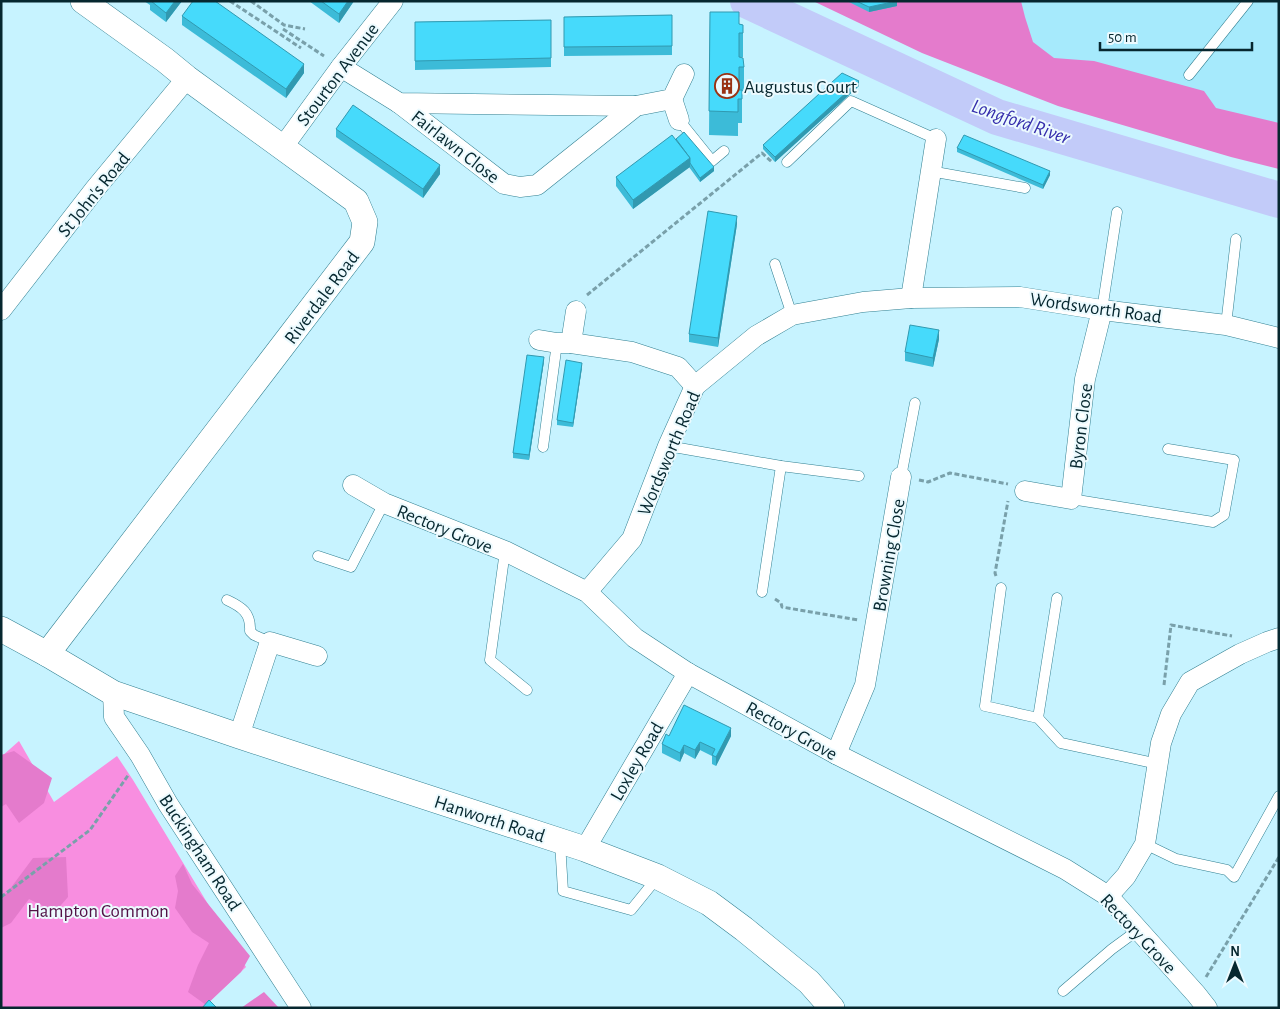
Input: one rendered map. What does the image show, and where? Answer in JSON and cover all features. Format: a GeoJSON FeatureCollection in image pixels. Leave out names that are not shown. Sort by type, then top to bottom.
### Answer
{"type":"FeatureCollection","features":[{"type":"Feature","properties":{"kind":"street","name":"Riverdale Road"},"geometry":{"type":"LineString","coordinates":[[48,654],[362,242],[365,222],[356,201],[83,1]]}},
{"type":"Feature","properties":{"kind":"street","name":"Stourton Avenue"},"geometry":{"type":"LineString","coordinates":[[282,148],[341,67],[393,1]]}},
{"type":"Feature","properties":{"kind":"street","name":"Fairlawn Close"},"geometry":{"type":"LineString","coordinates":[[341,67],[399,103],[504,184],[520,187],[537,185],[636,106]]}},
{"type":"Feature","properties":{"kind":"street"},"geometry":{"type":"LineString","coordinates":[[678,120],[672,100],[684,74]]}},
{"type":"Feature","properties":{"kind":"street","name":"St John's Road"},"geometry":{"type":"LineString","coordinates":[[1,310],[95,189],[187,78]]}},
{"type":"Feature","properties":{"kind":"street","name":"Fairlawn Close"},"geometry":{"type":"LineString","coordinates":[[399,103],[636,106],[672,100]]}},
{"type":"Feature","properties":{"kind":"street"},"geometry":{"type":"LineString","coordinates":[[911,298],[936,139]]}},
{"type":"Feature","properties":{"kind":"street","name":"Wordsworth Road"},"geometry":{"type":"LineString","coordinates":[[587,592],[632,539],[668,446],[695,386],[756,336],[792,315],[863,302],[911,298],[1020,297],[1102,310],[1226,325],[1279,338]]}},
{"type":"Feature","properties":{"kind":"street","name":"Byron Close"},"geometry":{"type":"LineString","coordinates":[[1071,498],[1084,379],[1102,310]]}},
{"type":"Feature","properties":{"kind":"street"},"geometry":{"type":"LineString","coordinates":[[576,311],[556,342],[632,352],[678,367],[695,386]]}},
{"type":"Feature","properties":{"kind":"street","name":"Browning Close"},"geometry":{"type":"LineString","coordinates":[[836,754],[865,685],[901,477]]}},
{"type":"Feature","properties":{"kind":"street","name":"Rectory Grove"},"geometry":{"type":"LineString","coordinates":[[353,485],[384,503],[505,551],[587,592],[636,638],[688,673],[836,754],[1065,869],[1108,896],[1202,1001]]}},
{"type":"Feature","properties":{"kind":"street"},"geometry":{"type":"LineString","coordinates":[[1026,489],[1071,498]]}},
{"type":"Feature","properties":{"kind":"street","name":"Hanworth Road"},"geometry":{"type":"LineString","coordinates":[[1,629],[48,654],[113,693],[585,849],[658,877],[709,903],[744,928],[809,982],[832,1008]]}},
{"type":"Feature","properties":{"kind":"street"},"geometry":{"type":"LineString","coordinates":[[1108,896],[1126,876],[1145,844],[1161,743],[1171,714],[1190,682],[1240,654],[1279,638]]}},
{"type":"Feature","properties":{"kind":"street"},"geometry":{"type":"LineString","coordinates":[[239,736],[270,642],[317,656]]}},
{"type":"Feature","properties":{"kind":"street","name":"Loxley Road"},"geometry":{"type":"LineString","coordinates":[[585,849],[688,673]]}},
{"type":"Feature","properties":{"kind":"street","name":"Buckingham Road"},"geometry":{"type":"LineString","coordinates":[[113,693],[114,717],[140,756],[168,804],[301,1008]]}},
{"type":"Feature","properties":{"kind":"lane"},"geometry":{"type":"LineString","coordinates":[[1189,75],[1248,1]]}},
{"type":"Feature","properties":{"kind":"lane"},"geometry":{"type":"LineString","coordinates":[[787,162],[851,101],[936,139]]}},
{"type":"Feature","properties":{"kind":"lane"},"geometry":{"type":"LineString","coordinates":[[678,120],[712,161],[724,151]]}},
{"type":"Feature","properties":{"kind":"lane"},"geometry":{"type":"LineString","coordinates":[[930,171],[1025,188]]}},
{"type":"Feature","properties":{"kind":"lane"},"geometry":{"type":"LineString","coordinates":[[1102,310],[1117,212]]}},
{"type":"Feature","properties":{"kind":"lane"},"geometry":{"type":"LineString","coordinates":[[1226,325],[1236,239]]}},
{"type":"Feature","properties":{"kind":"lane"},"geometry":{"type":"LineString","coordinates":[[775,264],[792,315]]}},
{"type":"Feature","properties":{"kind":"lane"},"geometry":{"type":"LineString","coordinates":[[543,447],[556,342]]}},
{"type":"Feature","properties":{"kind":"lane"},"geometry":{"type":"LineString","coordinates":[[901,477],[916,402]]}},
{"type":"Feature","properties":{"kind":"lane"},"geometry":{"type":"LineString","coordinates":[[668,446],[781,466],[859,476]]}},
{"type":"Feature","properties":{"kind":"lane"},"geometry":{"type":"LineString","coordinates":[[1071,498],[1213,522],[1224,515],[1234,460],[1168,449]]}},
{"type":"Feature","properties":{"kind":"lane"},"geometry":{"type":"LineString","coordinates":[[762,592],[781,466]]}},
{"type":"Feature","properties":{"kind":"lane"},"geometry":{"type":"LineString","coordinates":[[318,556],[352,567],[384,503]]}},
{"type":"Feature","properties":{"kind":"lane"},"geometry":{"type":"LineString","coordinates":[[505,551],[490,660],[527,690]]}},
{"type":"Feature","properties":{"kind":"lane"},"geometry":{"type":"LineString","coordinates":[[1001,588],[985,706],[1038,718],[1061,743],[1158,764]]}},
{"type":"Feature","properties":{"kind":"lane"},"geometry":{"type":"LineString","coordinates":[[1038,718],[1057,598]]}},
{"type":"Feature","properties":{"kind":"lane"},"geometry":{"type":"LineString","coordinates":[[227,600],[237,604],[244,610],[250,622],[250,630],[254,635],[270,642]]}},
{"type":"Feature","properties":{"kind":"lane"},"geometry":{"type":"LineString","coordinates":[[1145,844],[1176,859],[1227,870],[1234,877],[1279,796]]}},
{"type":"Feature","properties":{"kind":"lane"},"geometry":{"type":"LineString","coordinates":[[560,841],[563,890],[631,910],[658,877]]}},
{"type":"Feature","properties":{"kind":"lane"},"geometry":{"type":"LineString","coordinates":[[1063,991],[1112,948],[1138,930]]}},
{"type":"Feature","properties":{"kind":"path"},"geometry":{"type":"LineString","coordinates":[[230,1],[300,48]]}},
{"type":"Feature","properties":{"kind":"path"},"geometry":{"type":"LineString","coordinates":[[251,1],[283,27],[341,67]]}},
{"type":"Feature","properties":{"kind":"path"},"geometry":{"type":"LineString","coordinates":[[278,34],[283,27]]}},
{"type":"Feature","properties":{"kind":"path"},"geometry":{"type":"LineString","coordinates":[[283,27],[305,28]]}},
{"type":"Feature","properties":{"kind":"path"},"geometry":{"type":"LineString","coordinates":[[576,311],[571,308],[762,153],[775,164],[787,162]]}},
{"type":"Feature","properties":{"kind":"path","name":"Browning Close"},"geometry":{"type":"LineString","coordinates":[[901,477],[928,482],[950,473],[1026,489]]}},
{"type":"Feature","properties":{"kind":"path"},"geometry":{"type":"LineString","coordinates":[[1001,588],[995,573],[1008,499],[1023,501],[1026,489]]}},
{"type":"Feature","properties":{"kind":"path"},"geometry":{"type":"LineString","coordinates":[[762,592],[781,603],[782,608],[876,623]]}},
{"type":"Feature","properties":{"kind":"path"},"geometry":{"type":"LineString","coordinates":[[1,897],[90,830],[140,756]]}},
{"type":"Feature","properties":{"kind":"path"},"geometry":{"type":"LineString","coordinates":[[1202,1001],[1279,857]]}},
{"type":"Feature","properties":{"kind":"shaded area"},"geometry":{"type":"Polygon","coordinates":[[[813,1],[1021,1],[1033,42],[1054,58],[1094,61],[1204,91],[1216,108],[1279,123],[1279,169],[1231,157],[1058,106],[922,53],[813,1]]]}},
{"type":"Feature","properties":{"kind":"shaded area"},"geometry":{"type":"Polygon","coordinates":[[[1004,1],[1279,1],[1279,129],[1035,67],[1004,1]]]}},
{"type":"Feature","properties":{"kind":"shaded area"},"geometry":{"type":"Polygon","coordinates":[[[14,751],[52,778],[44,803],[19,823],[6,804],[1,807],[1,755],[14,751]]]}},
{"type":"Feature","properties":{"kind":"shaded area"},"geometry":{"type":"Polygon","coordinates":[[[66,857],[68,897],[55,912],[29,899],[11,923],[1,928],[1,898],[7,893],[33,858],[66,857]]]}},
{"type":"Feature","properties":{"kind":"shaded area"},"geometry":{"type":"Polygon","coordinates":[[[183,864],[192,884],[250,956],[241,972],[206,1005],[188,992],[209,943],[192,932],[175,908],[178,891],[175,876],[183,864]]]}},
{"type":"Feature","properties":{"kind":"shaded area"},"geometry":{"type":"Polygon","coordinates":[[[264,992],[279,1008],[241,1008],[264,992]]]}},
{"type":"Feature","properties":{"kind":"green space","name":"Hampton Common"},"geometry":{"type":"Polygon","coordinates":[[[19,741],[54,802],[117,756],[246,967],[203,1008],[1,1008],[1,757],[19,741]]]}},
{"type":"Feature","properties":{"kind":"building"},"geometry":{"type":"Polygon","coordinates":[[[151,1],[175,1],[166,13],[151,1]]]}},
{"type":"Feature","properties":{"kind":"building"},"geometry":{"type":"Polygon","coordinates":[[[193,1],[215,1],[304,64],[286,89],[182,16],[193,1]]]}},
{"type":"Feature","properties":{"kind":"building"},"geometry":{"type":"Polygon","coordinates":[[[321,1],[348,1],[339,14],[321,1]]]}},
{"type":"Feature","properties":{"kind":"building"},"geometry":{"type":"Polygon","coordinates":[[[856,1],[897,1],[869,7],[856,1]]]}},
{"type":"Feature","properties":{"kind":"building","name":"Augustus Court"},"geometry":{"type":"Polygon","coordinates":[[[710,12],[739,12],[739,24],[743,25],[743,33],[739,33],[739,57],[743,58],[744,67],[739,67],[739,90],[742,90],[742,99],[738,99],[738,112],[709,111],[710,12]]]}},
{"type":"Feature","properties":{"kind":"building"},"geometry":{"type":"Polygon","coordinates":[[[672,15],[672,46],[564,47],[564,17],[672,15]]]}},
{"type":"Feature","properties":{"kind":"building"},"geometry":{"type":"Polygon","coordinates":[[[551,20],[551,58],[415,61],[415,22],[551,20]]]}},
{"type":"Feature","properties":{"kind":"building"},"geometry":{"type":"Polygon","coordinates":[[[842,73],[859,81],[775,157],[763,145],[842,73]]]}},
{"type":"Feature","properties":{"kind":"building"},"geometry":{"type":"Polygon","coordinates":[[[353,105],[440,165],[423,189],[336,129],[353,105]]]}},
{"type":"Feature","properties":{"kind":"building"},"geometry":{"type":"Polygon","coordinates":[[[684,132],[714,167],[700,178],[690,163],[690,158],[676,139],[684,132]]]}},
{"type":"Feature","properties":{"kind":"building"},"geometry":{"type":"Polygon","coordinates":[[[672,135],[690,158],[633,200],[616,177],[672,135]]]}},
{"type":"Feature","properties":{"kind":"building"},"geometry":{"type":"Polygon","coordinates":[[[964,135],[1050,171],[1043,185],[957,148],[964,135]]]}},
{"type":"Feature","properties":{"kind":"building"},"geometry":{"type":"Polygon","coordinates":[[[708,211],[737,216],[718,338],[689,334],[708,211]]]}},
{"type":"Feature","properties":{"kind":"building"},"geometry":{"type":"Polygon","coordinates":[[[910,325],[939,330],[933,358],[905,352],[910,325]]]}},
{"type":"Feature","properties":{"kind":"building"},"geometry":{"type":"Polygon","coordinates":[[[527,355],[544,357],[529,455],[513,453],[527,355]]]}},
{"type":"Feature","properties":{"kind":"building"},"geometry":{"type":"Polygon","coordinates":[[[566,360],[582,363],[573,423],[557,420],[566,360]]]}},
{"type":"Feature","properties":{"kind":"building"},"geometry":{"type":"Polygon","coordinates":[[[684,705],[731,728],[716,757],[712,755],[715,749],[700,742],[695,750],[684,745],[680,753],[662,744],[666,734],[669,736],[684,705]]]}},
{"type":"Feature","properties":{"kind":"building"},"geometry":{"type":"Polygon","coordinates":[[[209,1000],[217,1008],[202,1008],[209,1000]]]}},
{"type":"Feature","properties":{"kind":"waterway","name":"Longford River"},"geometry":{"type":"LineString","coordinates":[[748,1],[997,117],[1279,200]]}},
{"type":"Feature","properties":{"kind":"place","name":"Augustus Court"},"geometry":{"type":"Point","coordinates":[727,86]}}]}
